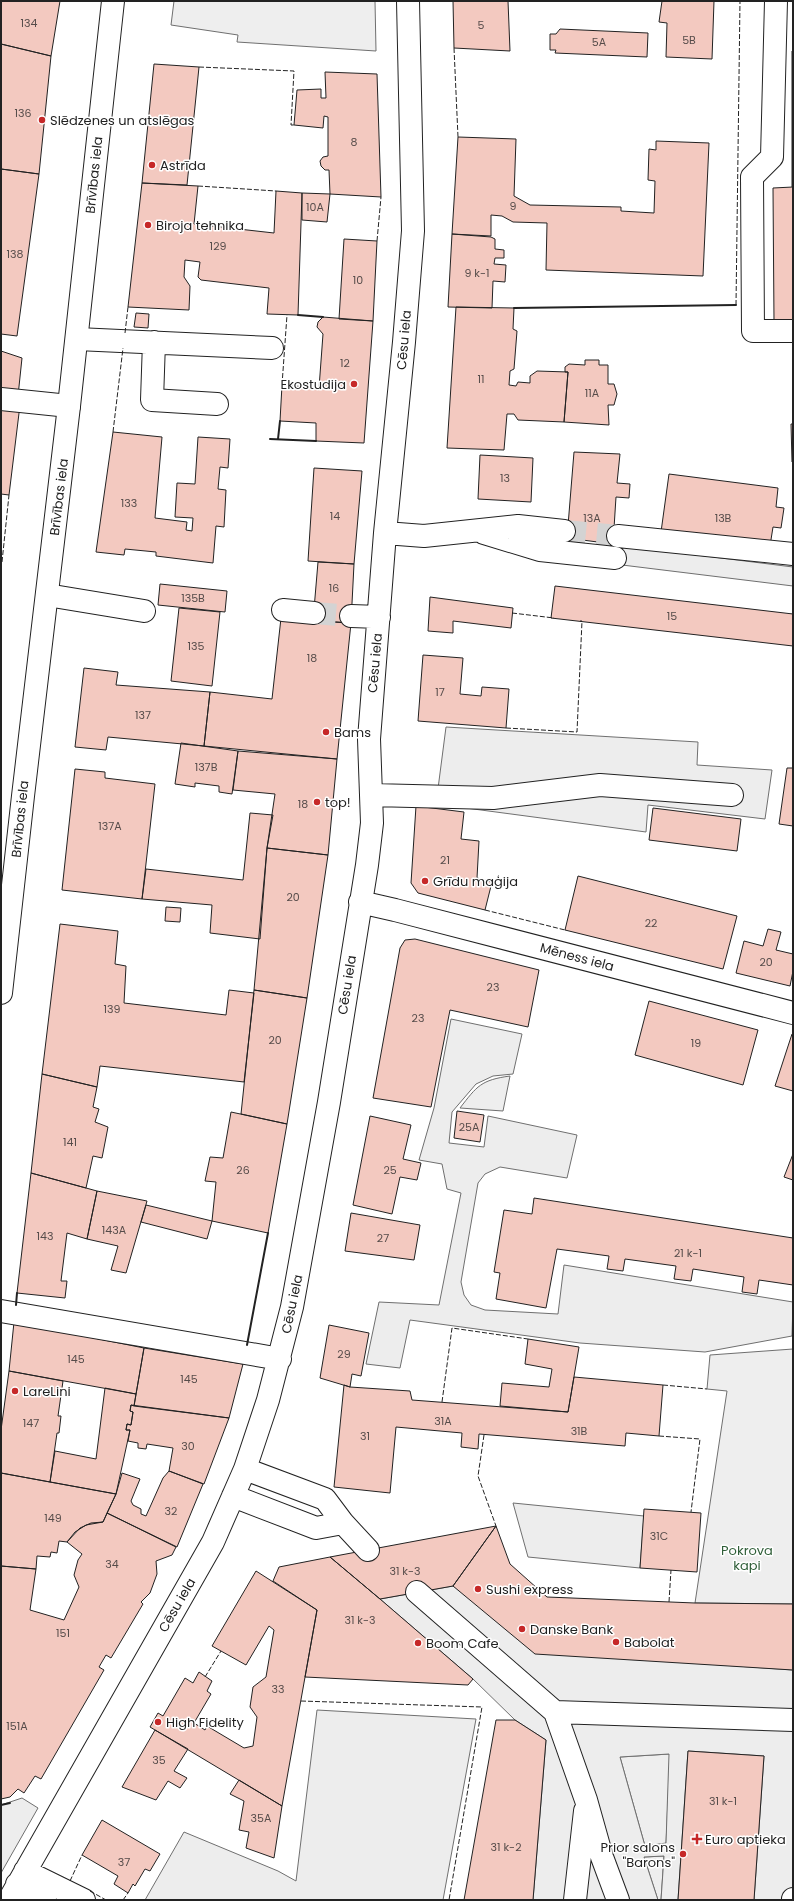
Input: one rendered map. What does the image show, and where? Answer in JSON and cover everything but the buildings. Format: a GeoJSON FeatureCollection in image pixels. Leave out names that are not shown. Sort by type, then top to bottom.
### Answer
{"type":"FeatureCollection","features":[{"type":"Feature","properties":{"kind":"main road","name":"Brīvības iela"},"geometry":{"type":"LineString","coordinates":[[1,993],[70,406],[113,1]]}},
{"type":"Feature","properties":{"kind":"main road","name":"Cēsu iela"},"geometry":{"type":"LineString","coordinates":[[17,1885],[213,1542],[245,1469],[280,1359],[292,1307],[329,1102],[372,823],[369,739],[385,533],[404,342],[413,232],[408,1]]}},
{"type":"Feature","properties":{"kind":"main road"},"geometry":{"type":"LineString","coordinates":[[776,1],[772,156],[752,177],[752,331],[793,331]]}},
{"type":"Feature","properties":{"kind":"main road"},"geometry":{"type":"LineString","coordinates":[[77,339],[272,348]]}},
{"type":"Feature","properties":{"kind":"main road"},"geometry":{"type":"LineString","coordinates":[[154,342],[152,400],[217,404]]}},
{"type":"Feature","properties":{"kind":"main road"},"geometry":{"type":"LineString","coordinates":[[1,399],[70,406]]}},
{"type":"Feature","properties":{"kind":"main road"},"geometry":{"type":"LineString","coordinates":[[385,533],[424,536],[518,526],[564,531]]}},
{"type":"Feature","properties":{"kind":"main road"},"geometry":{"type":"LineString","coordinates":[[475,530],[540,550],[614,558]]}},
{"type":"Feature","properties":{"kind":"main road"},"geometry":{"type":"LineString","coordinates":[[618,536],[793,554]]}},
{"type":"Feature","properties":{"kind":"main road"},"geometry":{"type":"LineString","coordinates":[[47,595],[144,611]]}},
{"type":"Feature","properties":{"kind":"main road"},"geometry":{"type":"LineString","coordinates":[[283,610],[314,613]]}},
{"type":"Feature","properties":{"kind":"main road"},"geometry":{"type":"LineString","coordinates":[[351,616],[379,617]]}},
{"type":"Feature","properties":{"kind":"main road"},"geometry":{"type":"LineString","coordinates":[[372,795],[493,798],[600,785],[732,795]]}},
{"type":"Feature","properties":{"kind":"main road","name":"Mēness iela"},"geometry":{"type":"LineString","coordinates":[[360,902],[793,1013]]}},
{"type":"Feature","properties":{"kind":"main road"},"geometry":{"type":"LineString","coordinates":[[1,1311],[280,1359]]}},
{"type":"Feature","properties":{"kind":"main road"},"geometry":{"type":"LineString","coordinates":[[245,1469],[325,1499],[343,1523],[368,1550]]}},
{"type":"Feature","properties":{"kind":"main road"},"geometry":{"type":"LineString","coordinates":[[234,1496],[316,1528],[343,1523]]}},
{"type":"Feature","properties":{"kind":"main road"},"geometry":{"type":"LineString","coordinates":[[417,1592],[555,1712],[586,1800],[602,1857],[618,1900]]}},
{"type":"Feature","properties":{"kind":"main road"},"geometry":{"type":"LineString","coordinates":[[555,1712],[793,1720]]}},
{"type":"Feature","properties":{"kind":"main road"},"geometry":{"type":"LineString","coordinates":[[575,1900],[586,1800]]}},
{"type":"Feature","properties":{"kind":"main road"},"geometry":{"type":"LineString","coordinates":[[17,1885],[45,1900]]}},
{"type":"Feature","properties":{"kind":"main road"},"geometry":{"type":"LineString","coordinates":[[17,1885],[84,1900]]}},
{"type":"Feature","properties":{"kind":"green space"},"geometry":{"type":"Polygon","coordinates":[[[174,1],[375,1],[376,51],[237,42],[238,35],[171,25],[174,1]]]}},
{"type":"Feature","properties":{"kind":"green space"},"geometry":{"type":"Polygon","coordinates":[[[510,1076],[503,1111],[460,1108],[480,1085],[492,1080],[510,1076]]]}},
{"type":"Feature","properties":{"kind":"green space","name":"Pokrova kapi"},"geometry":{"type":"Polygon","coordinates":[[[793,1349],[793,1604],[695,1603],[727,1391],[707,1389],[710,1355],[793,1349]]]}},
{"type":"Feature","properties":{"kind":"green space"},"geometry":{"type":"Polygon","coordinates":[[[670,1754],[666,1844],[645,1846],[620,1757],[670,1754]]]}},
{"type":"Feature","properties":{"kind":"green space"},"geometry":{"type":"Polygon","coordinates":[[[664,1856],[661,1900],[658,1900],[644,1857],[664,1856]]]}},
{"type":"Feature","properties":{"kind":"shaded area"},"geometry":{"type":"Polygon","coordinates":[[[617,545],[793,567],[793,586],[614,564],[617,545]]]}},
{"type":"Feature","properties":{"kind":"shaded area"},"geometry":{"type":"Polygon","coordinates":[[[446,727],[698,742],[697,765],[772,770],[765,819],[648,805],[646,832],[436,804],[446,727]]]}},
{"type":"Feature","properties":{"kind":"shaded area"},"geometry":{"type":"Polygon","coordinates":[[[451,1019],[522,1034],[513,1074],[493,1076],[476,1084],[452,1112],[449,1143],[484,1147],[488,1116],[577,1135],[567,1178],[500,1167],[485,1174],[478,1183],[461,1282],[464,1295],[471,1305],[485,1310],[558,1314],[564,1265],[793,1302],[792,1336],[705,1352],[580,1343],[410,1320],[400,1368],[366,1364],[379,1302],[439,1305],[461,1193],[447,1189],[442,1164],[419,1160],[434,1108],[451,1019]]]}},
{"type":"Feature","properties":{"kind":"shaded area"},"geometry":{"type":"Polygon","coordinates":[[[513,1503],[644,1516],[640,1568],[528,1557],[513,1503]]]}},
{"type":"Feature","properties":{"kind":"shaded area"},"geometry":{"type":"Polygon","coordinates":[[[453,1586],[623,1658],[793,1670],[793,1900],[754,1900],[764,1756],[688,1751],[678,1900],[661,1900],[664,1856],[644,1857],[658,1900],[533,1900],[546,1740],[515,1720],[473,1679],[380,1599],[453,1586]],[[669,1754],[620,1757],[645,1846],[666,1843],[669,1754]]]}},
{"type":"Feature","properties":{"kind":"shaded area"},"geometry":{"type":"Polygon","coordinates":[[[317,1710],[476,1719],[443,1900],[145,1900],[184,1832],[278,1871],[296,1881],[317,1710]]]}},
{"type":"Feature","properties":{"kind":"shaded area"},"geometry":{"type":"Polygon","coordinates":[[[22,1798],[38,1808],[1,1873],[1,1805],[22,1798]]]}},
{"type":"Feature","properties":{"kind":"tunnel"},"geometry":{"type":"LineString","coordinates":[[564,531],[618,536]]}},
{"type":"Feature","properties":{"kind":"tunnel"},"geometry":{"type":"LineString","coordinates":[[314,613],[351,616]]}},
{"type":"Feature","properties":{"kind":"fence"},"geometry":{"type":"LineString","coordinates":[[736,305],[740,1]]}},
{"type":"Feature","properties":{"kind":"fence"},"geometry":{"type":"LineString","coordinates":[[454,48],[458,137]]}},
{"type":"Feature","properties":{"kind":"fence"},"geometry":{"type":"LineString","coordinates":[[199,67],[294,71],[291,125],[294,125]]}},
{"type":"Feature","properties":{"kind":"fence"},"geometry":{"type":"LineString","coordinates":[[198,186],[276,191]]}},
{"type":"Feature","properties":{"kind":"fence"},"geometry":{"type":"LineString","coordinates":[[377,241],[381,197]]}},
{"type":"Feature","properties":{"kind":"fence"},"geometry":{"type":"LineString","coordinates":[[125,333],[128,307]]}},
{"type":"Feature","properties":{"kind":"fence"},"geometry":{"type":"LineString","coordinates":[[282,385],[287,315]]}},
{"type":"Feature","properties":{"kind":"fence"},"geometry":{"type":"LineString","coordinates":[[113,432],[123,348]]}},
{"type":"Feature","properties":{"kind":"fence"},"geometry":{"type":"LineString","coordinates":[[2,562],[9,495]]}},
{"type":"Feature","properties":{"kind":"fence"},"geometry":{"type":"LineString","coordinates":[[512,613],[554,618]]}},
{"type":"Feature","properties":{"kind":"fence"},"geometry":{"type":"LineString","coordinates":[[506,728],[577,732],[582,621],[580,621]]}},
{"type":"Feature","properties":{"kind":"fence"},"geometry":{"type":"LineString","coordinates":[[485,910],[565,930]]}},
{"type":"Feature","properties":{"kind":"fence"},"geometry":{"type":"LineString","coordinates":[[442,1402],[452,1328],[528,1339]]}},
{"type":"Feature","properties":{"kind":"fence"},"geometry":{"type":"LineString","coordinates":[[663,1385],[707,1389]]}},
{"type":"Feature","properties":{"kind":"fence"},"geometry":{"type":"LineString","coordinates":[[484,1435],[478,1476],[496,1526]]}},
{"type":"Feature","properties":{"kind":"fence"},"geometry":{"type":"LineString","coordinates":[[659,1436],[700,1439],[691,1512]]}},
{"type":"Feature","properties":{"kind":"fence"},"geometry":{"type":"LineString","coordinates":[[669,1602],[671,1570]]}},
{"type":"Feature","properties":{"kind":"fence"},"geometry":{"type":"LineString","coordinates":[[205,1677],[221,1651]]}},
{"type":"Feature","properties":{"kind":"fence"},"geometry":{"type":"LineString","coordinates":[[301,1701],[482,1707],[449,1900]]}},
{"type":"Feature","properties":{"kind":"fence"},"geometry":{"type":"LineString","coordinates":[[70,1881],[82,1855]]}},
{"type":"Feature","properties":{"kind":"fence"},"geometry":{"type":"LineString","coordinates":[[90,1891],[106,1900]]}},
{"type":"Feature","properties":{"kind":"fence"},"geometry":{"type":"LineString","coordinates":[[123,1900],[128,1893]]}},
{"type":"Feature","properties":{"kind":"wall"},"geometry":{"type":"LineString","coordinates":[[514,308],[736,305]]}},
{"type":"Feature","properties":{"kind":"wall"},"geometry":{"type":"LineString","coordinates":[[298,315],[323,317]]}},
{"type":"Feature","properties":{"kind":"wall"},"geometry":{"type":"LineString","coordinates":[[278,439],[280,421]]}},
{"type":"Feature","properties":{"kind":"wall"},"geometry":{"type":"LineString","coordinates":[[270,439],[316,441]]}},
{"type":"Feature","properties":{"kind":"wall"},"geometry":{"type":"LineString","coordinates":[[247,1345],[268,1233]]}},
{"type":"Feature","properties":{"kind":"wall"},"geometry":{"type":"LineString","coordinates":[[16,1305],[17,1293]]}},
{"type":"Feature","properties":{"kind":"wall"},"geometry":{"type":"LineString","coordinates":[[1,1805],[10,1803]]}},
{"type":"Feature","properties":{"kind":"place","name":"Slēdzenes un atslēgas"},"geometry":{"type":"Point","coordinates":[42,120]}},
{"type":"Feature","properties":{"kind":"place","name":"Astrīda"},"geometry":{"type":"Point","coordinates":[152,165]}},
{"type":"Feature","properties":{"kind":"place","name":"Biroja tehnika"},"geometry":{"type":"Point","coordinates":[148,225]}},
{"type":"Feature","properties":{"kind":"place","name":"Ekostudija"},"geometry":{"type":"Point","coordinates":[354,384]}},
{"type":"Feature","properties":{"kind":"place","name":"Bams"},"geometry":{"type":"Point","coordinates":[326,732]}},
{"type":"Feature","properties":{"kind":"place","name":"top!"},"geometry":{"type":"Point","coordinates":[317,802]}},
{"type":"Feature","properties":{"kind":"place","name":"Grīdu maģija"},"geometry":{"type":"Point","coordinates":[425,881]}},
{"type":"Feature","properties":{"kind":"place","name":"LareLini"},"geometry":{"type":"Point","coordinates":[15,1391]}},
{"type":"Feature","properties":{"kind":"place","name":"Sushi express"},"geometry":{"type":"Point","coordinates":[478,1589]}},
{"type":"Feature","properties":{"kind":"place","name":"Danske Bank"},"geometry":{"type":"Point","coordinates":[522,1629]}},
{"type":"Feature","properties":{"kind":"place","name":"Babolat"},"geometry":{"type":"Point","coordinates":[616,1642]}},
{"type":"Feature","properties":{"kind":"place","name":"Boom Cafe"},"geometry":{"type":"Point","coordinates":[418,1643]}},
{"type":"Feature","properties":{"kind":"place","name":"High Fidelity"},"geometry":{"type":"Point","coordinates":[158,1722]}},
{"type":"Feature","properties":{"kind":"place","name":"Euro aptieka"},"geometry":{"type":"Point","coordinates":[697,1839]}},
{"type":"Feature","properties":{"kind":"place","name":"Prior salons \"Barons\""},"geometry":{"type":"Point","coordinates":[683,1854]}}]}
